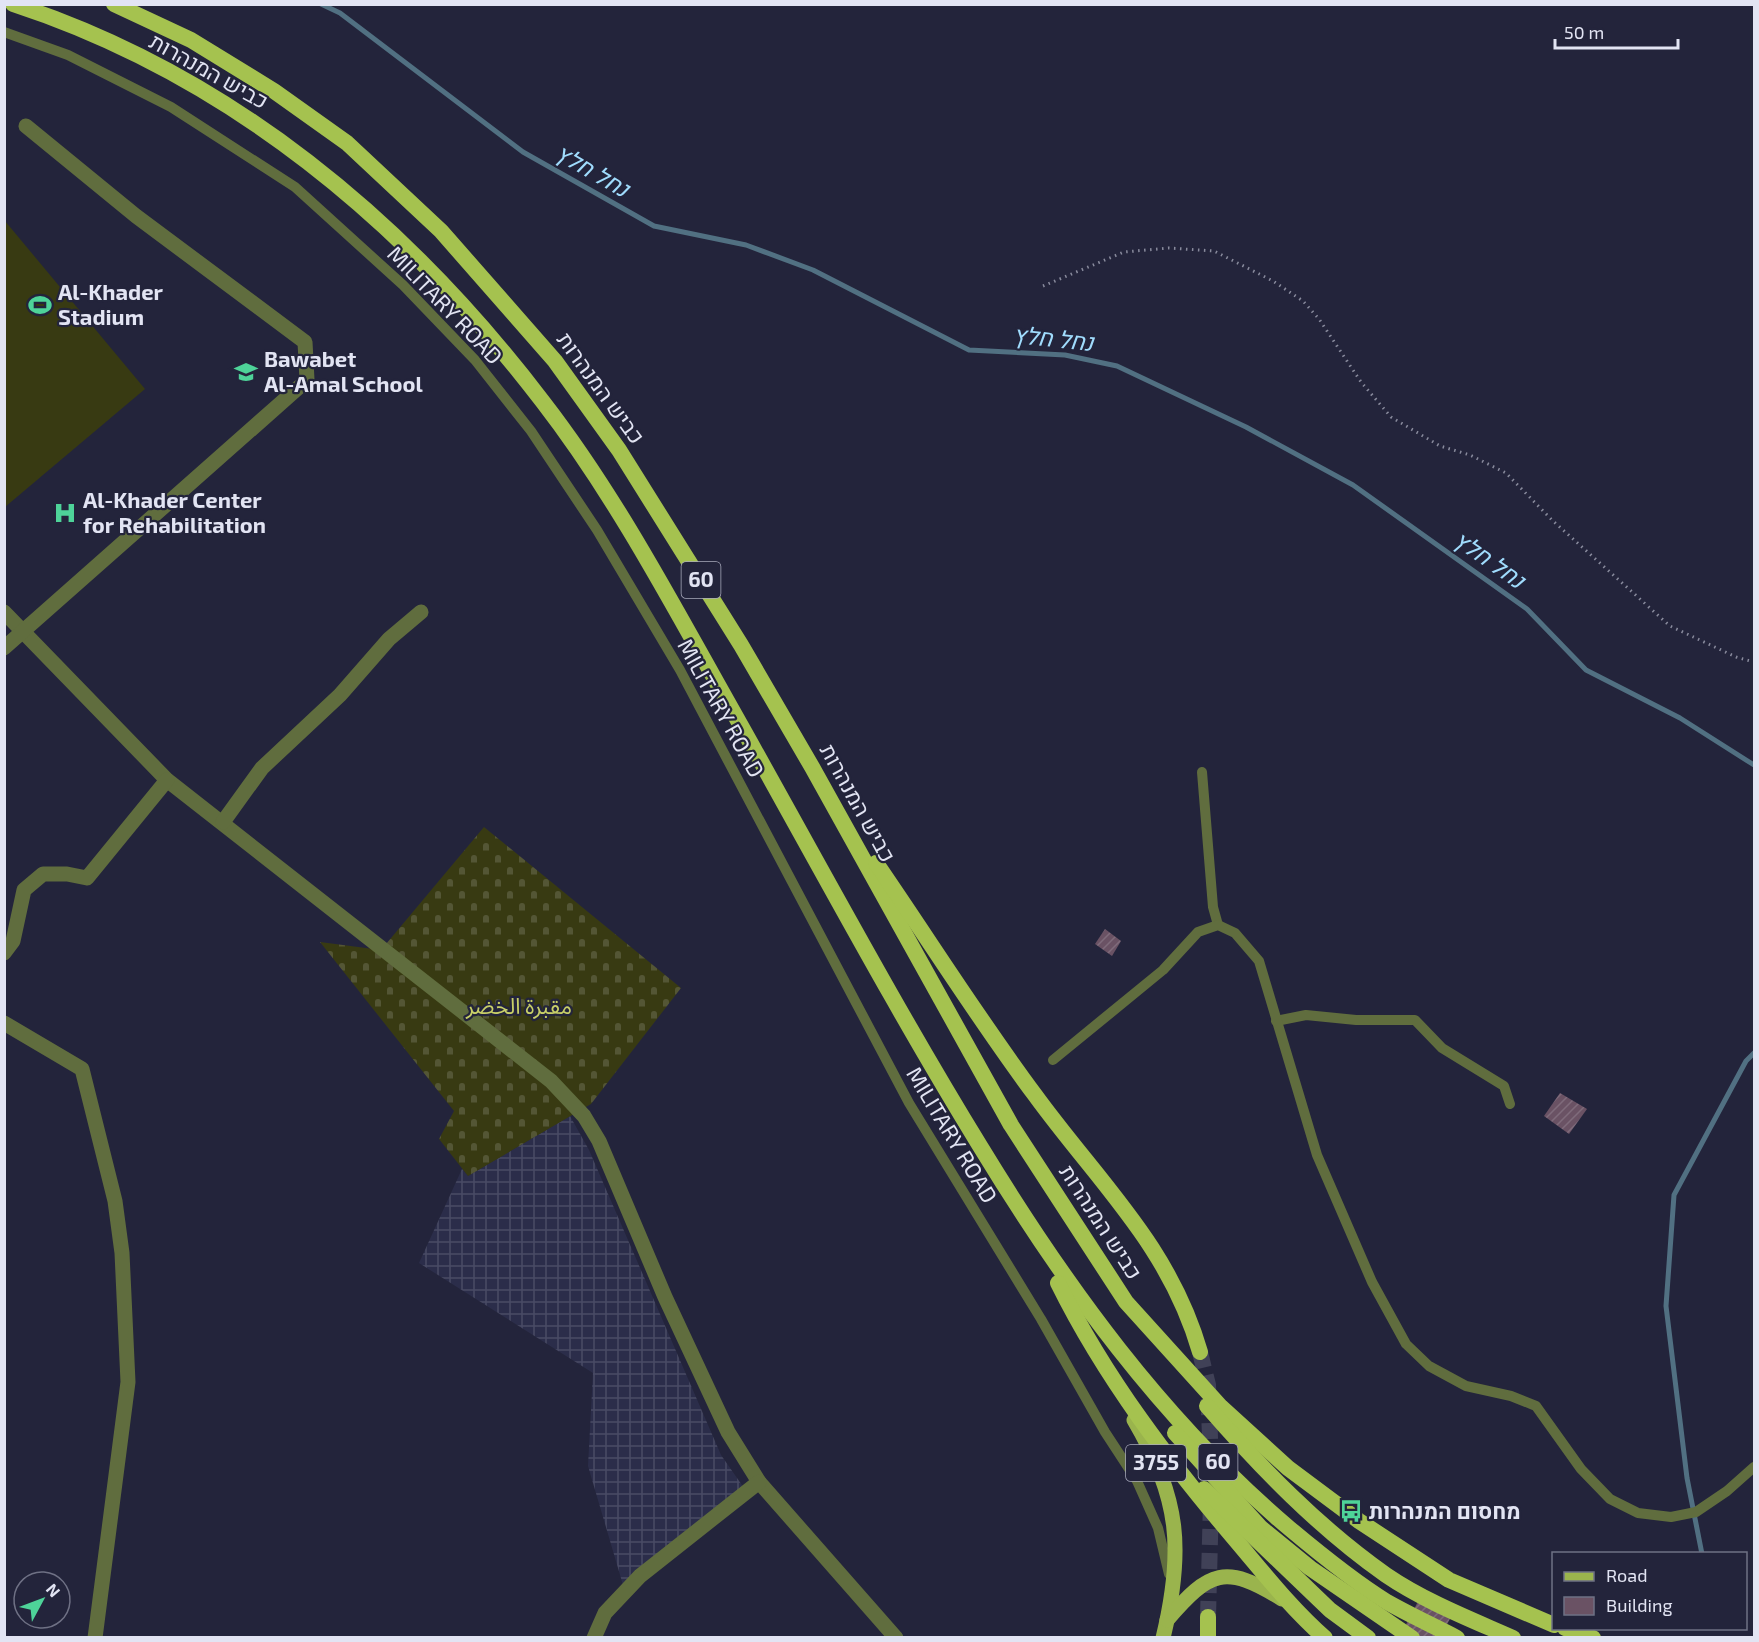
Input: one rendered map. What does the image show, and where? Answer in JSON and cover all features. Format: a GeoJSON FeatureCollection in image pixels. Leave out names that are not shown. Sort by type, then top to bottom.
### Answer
{"type":"FeatureCollection","features":[{"type":"Feature","properties":{"kind":"highway","name":"כביש המנהרות"},"geometry":{"type":"LineString","coordinates":[[13,4],[109,42],[188,82],[257,123],[337,184],[415,254],[478,321],[545,404],[662,585],[940,1080],[1030,1229]]}},
{"type":"Feature","properties":{"kind":"highway","name":"כביש המנהרות"},"geometry":{"type":"LineString","coordinates":[[114,4],[191,40],[274,91],[347,143],[441,231],[555,361],[619,450],[741,645],[812,767],[1011,1125],[1126,1302],[1221,1407],[1288,1468],[1359,1521],[1449,1580],[1552,1624]]}},
{"type":"Feature","properties":{"kind":"highway"},"geometry":{"type":"LineString","coordinates":[[812,767],[1034,1094],[1156,1252],[1183,1301],[1200,1352]]}},
{"type":"Feature","properties":{"kind":"highway","name":"60"},"geometry":{"type":"LineString","coordinates":[[1030,1229],[1087,1339],[1175,1469],[1289,1603],[1325,1638]]}},
{"type":"Feature","properties":{"kind":"highway","name":"60"},"geometry":{"type":"LineString","coordinates":[[1030,1229],[1121,1355],[1188,1433],[1257,1501],[1319,1553],[1387,1602],[1458,1638]]}},
{"type":"Feature","properties":{"kind":"highway","name":"60"},"geometry":{"type":"LineString","coordinates":[[1126,1302],[1204,1403],[1240,1445],[1312,1518],[1387,1576],[1452,1612],[1513,1638]]}},
{"type":"Feature","properties":{"kind":"highway","name":"60"},"geometry":{"type":"LineString","coordinates":[[1073,1314],[1181,1441],[1261,1528],[1310,1568],[1412,1638]]}},
{"type":"Feature","properties":{"kind":"highway","name":"60"},"geometry":{"type":"LineString","coordinates":[[1087,1339],[1204,1488],[1330,1610],[1368,1638]]}},
{"type":"Feature","properties":{"kind":"highway"},"geometry":{"type":"LineString","coordinates":[[1208,1617],[1208,1638]]}},
{"type":"Feature","properties":{"kind":"highway"},"geometry":{"type":"LineString","coordinates":[[1568,1630],[1593,1638]]}},
{"type":"Feature","properties":{"kind":"main road","name":"3755"},"geometry":{"type":"LineString","coordinates":[[1087,1339],[1139,1428],[1169,1496],[1176,1532],[1175,1571],[1163,1638]]}},
{"type":"Feature","properties":{"kind":"main road"},"geometry":{"type":"LineString","coordinates":[[1167,1620],[1198,1587],[1218,1577],[1234,1576],[1247,1579],[1289,1603]]}},
{"type":"Feature","properties":{"kind":"street"},"geometry":{"type":"LineString","coordinates":[[4,648],[23,634],[308,380],[306,342],[136,216],[26,126]]}},
{"type":"Feature","properties":{"kind":"street"},"geometry":{"type":"LineString","coordinates":[[4,612],[167,780],[551,1080],[584,1116],[599,1141],[656,1277],[728,1432],[759,1482],[896,1638]]}},
{"type":"Feature","properties":{"kind":"street"},"geometry":{"type":"LineString","coordinates":[[223,822],[262,768],[340,695],[389,639],[421,612]]}},
{"type":"Feature","properties":{"kind":"street"},"geometry":{"type":"LineString","coordinates":[[4,953],[14,941],[24,890],[43,874],[67,874],[87,878],[167,780]]}},
{"type":"Feature","properties":{"kind":"street"},"geometry":{"type":"LineString","coordinates":[[4,1023],[82,1069],[115,1201],[123,1253],[128,1382],[95,1638]]}},
{"type":"Feature","properties":{"kind":"street"},"geometry":{"type":"LineString","coordinates":[[594,1638],[604,1614],[640,1576],[759,1482]]}},
{"type":"Feature","properties":{"kind":"lane","name":"MILITARY ROAD"},"geometry":{"type":"LineString","coordinates":[[4,33],[68,55],[171,107],[295,187],[403,285],[475,360],[531,431],[597,530],[680,670],[909,1103],[1041,1319],[1105,1432],[1137,1481],[1158,1528],[1169,1566],[1170,1602]]}},
{"type":"Feature","properties":{"kind":"lane"},"geometry":{"type":"LineString","coordinates":[[1202,772],[1212,907],[1218,925]]}},
{"type":"Feature","properties":{"kind":"lane"},"geometry":{"type":"LineString","coordinates":[[1053,1060],[1163,970],[1198,932],[1218,925],[1235,933],[1259,961],[1317,1155],[1372,1282],[1407,1344],[1429,1366],[1466,1386],[1511,1396],[1536,1406],[1581,1468],[1610,1499],[1638,1513],[1671,1517],[1696,1512],[1727,1491],[1755,1467]]}},
{"type":"Feature","properties":{"kind":"lane"},"geometry":{"type":"LineString","coordinates":[[1276,1021],[1306,1015],[1356,1020],[1415,1020],[1443,1048],[1504,1086],[1510,1104]]}},
{"type":"Feature","properties":{"kind":"path"},"geometry":{"type":"LineString","coordinates":[[1043,286],[1124,252],[1169,248],[1214,251],[1273,281],[1309,307],[1361,382],[1391,417],[1440,446],[1470,455],[1506,473],[1552,520],[1671,626],[1736,657],[1755,662]]}},
{"type":"Feature","properties":{"kind":"shaded area"},"geometry":{"type":"Polygon","coordinates":[[[570,1116],[589,1150],[721,1455],[744,1488],[623,1585],[588,1466],[593,1373],[419,1263],[462,1169],[468,1176],[570,1116]]]}},
{"type":"Feature","properties":{"kind":"green space","name":"Al-Khader Stadium"},"geometry":{"type":"Polygon","coordinates":[[[5,221],[145,389],[4,507],[5,221]]]}},
{"type":"Feature","properties":{"kind":"green space","name":"مقبرة الخضر"},"geometry":{"type":"Polygon","coordinates":[[[484,827],[681,988],[591,1104],[468,1176],[439,1139],[454,1111],[320,942],[381,950],[484,827]]]}},
{"type":"Feature","properties":{"kind":"building"},"geometry":{"type":"Polygon","coordinates":[[[1105,929],[1121,941],[1112,956],[1095,944],[1105,929]]]}},
{"type":"Feature","properties":{"kind":"building"},"geometry":{"type":"Polygon","coordinates":[[[1560,1093],[1587,1109],[1569,1134],[1544,1116],[1560,1093]]]}},
{"type":"Feature","properties":{"kind":"building"},"geometry":{"type":"Polygon","coordinates":[[[1424,1590],[1456,1607],[1440,1638],[1399,1638],[1424,1590]]]}},
{"type":"Feature","properties":{"kind":"waterway","name":"נחל חלץ"},"geometry":{"type":"LineString","coordinates":[[321,4],[340,13],[523,152],[654,226],[746,245],[813,270],[969,350],[1065,355],[1117,366],[1246,427],[1353,485],[1527,609],[1586,670],[1680,718],[1754,765]]}},
{"type":"Feature","properties":{"kind":"waterway"},"geometry":{"type":"LineString","coordinates":[[1702,1552],[1687,1478],[1666,1306],[1674,1195],[1746,1061],[1754,1053]]}},
{"type":"Feature","properties":{"kind":"tunnel"},"geometry":{"type":"LineString","coordinates":[[1200,1352],[1208,1385],[1211,1463]]}},
{"type":"Feature","properties":{"kind":"tunnel"},"geometry":{"type":"LineString","coordinates":[[1208,1617],[1211,1501]]}},
{"type":"Feature","properties":{"kind":"place","name":"Al-Khader Stadium"},"geometry":{"type":"Point","coordinates":[40,305]}},
{"type":"Feature","properties":{"kind":"place","name":"Bawabet Al-Amal School"},"geometry":{"type":"Point","coordinates":[246,372]}},
{"type":"Feature","properties":{"kind":"place","name":"Al-Khader Center for Rehabilitation"},"geometry":{"type":"Point","coordinates":[65,513]}},
{"type":"Feature","properties":{"kind":"place","name":"מחסום המנהרות"},"geometry":{"type":"Point","coordinates":[1351,1511]}}]}
